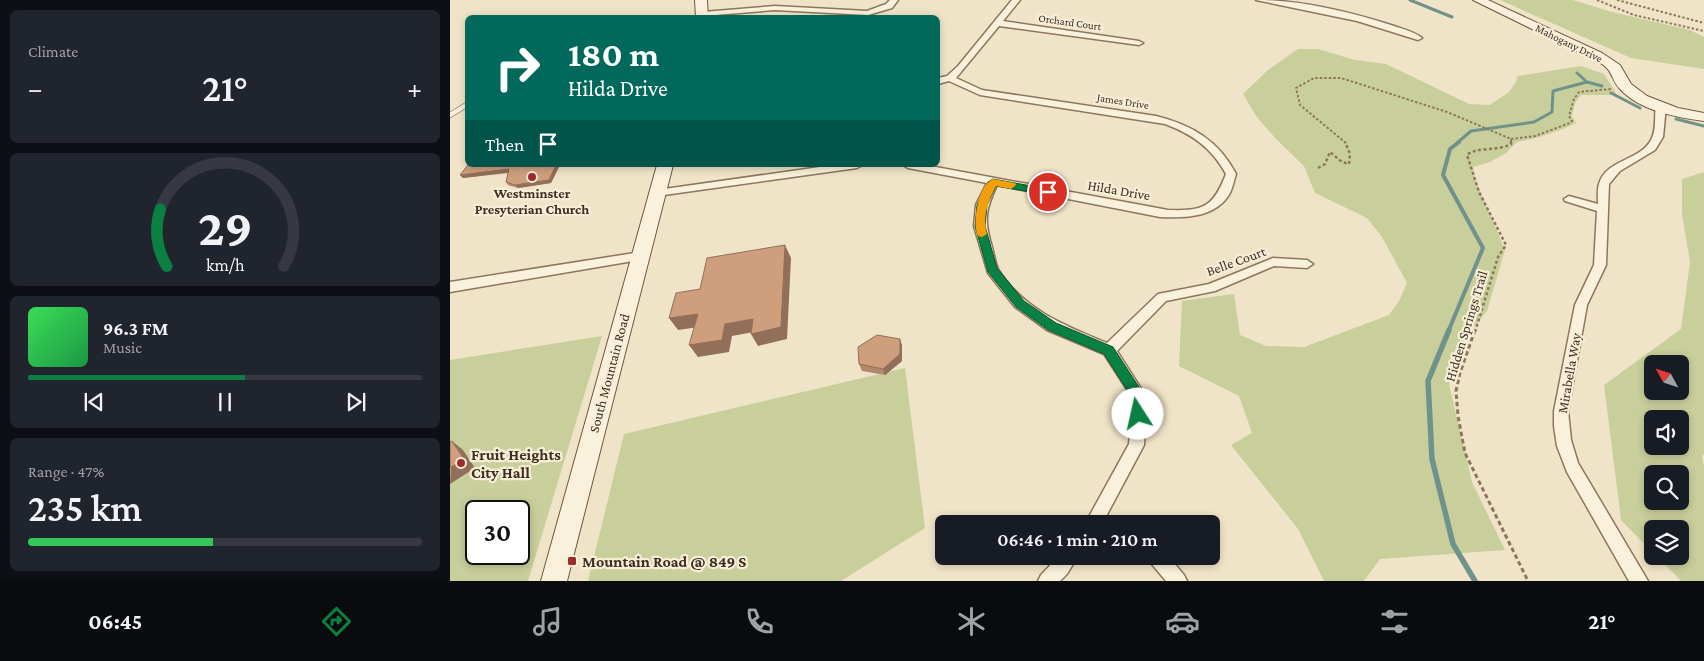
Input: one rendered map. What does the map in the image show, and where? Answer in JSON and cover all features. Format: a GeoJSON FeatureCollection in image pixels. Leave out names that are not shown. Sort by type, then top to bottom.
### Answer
{"type":"FeatureCollection","features":[{"type":"Feature","properties":{"kind":"street"},"geometry":{"type":"LineString","coordinates":[[701,0],[702,15]]}},
{"type":"Feature","properties":{"kind":"street"},"geometry":{"type":"LineString","coordinates":[[711,15],[775,8],[868,13],[889,6],[894,0]]}},
{"type":"Feature","properties":{"kind":"street"},"geometry":{"type":"LineString","coordinates":[[940,80],[950,78],[961,68],[1016,0]]}},
{"type":"Feature","properties":{"kind":"street"},"geometry":{"type":"LineString","coordinates":[[1260,0],[1354,16],[1383,24],[1418,38]]}},
{"type":"Feature","properties":{"kind":"street","name":"Mahogany Drive"},"geometry":{"type":"LineString","coordinates":[[1479,0],[1598,56],[1611,64],[1617,71],[1621,82],[1638,96],[1661,106],[1704,117]]}},
{"type":"Feature","properties":{"kind":"street","name":"Orchard Court"},"geometry":{"type":"LineString","coordinates":[[997,23],[1139,43]]}},
{"type":"Feature","properties":{"kind":"street","name":"James Drive"},"geometry":{"type":"LineString","coordinates":[[950,78],[980,92],[1156,119],[1190,130],[1204,139],[1225,160],[1231,174],[1223,196],[1207,209]]}},
{"type":"Feature","properties":{"kind":"street","name":"Mirabella Way"},"geometry":{"type":"LineString","coordinates":[[1639,581],[1572,467],[1564,447],[1560,428],[1561,411],[1581,305],[1600,265],[1604,184],[1608,175],[1616,167],[1643,155],[1656,140],[1660,126],[1658,116],[1661,106]]}},
{"type":"Feature","properties":{"kind":"street","name":"South Mountain Road"},"geometry":{"type":"LineString","coordinates":[[554,581],[664,167]]}},
{"type":"Feature","properties":{"kind":"street"},"geometry":{"type":"LineString","coordinates":[[657,194],[843,167]]}},
{"type":"Feature","properties":{"kind":"street","name":"Hilda Drive"},"geometry":{"type":"LineString","coordinates":[[918,167],[1160,213],[1184,214],[1207,209]]}},
{"type":"Feature","properties":{"kind":"street"},"geometry":{"type":"LineString","coordinates":[[993,182],[982,205],[980,226],[992,270],[1020,304],[1044,321],[1109,350],[1140,398],[1136,445],[1100,515]]}},
{"type":"Feature","properties":{"kind":"street"},"geometry":{"type":"LineString","coordinates":[[1569,200],[1602,209]]}},
{"type":"Feature","properties":{"kind":"street"},"geometry":{"type":"LineString","coordinates":[[450,287],[641,256]]}},
{"type":"Feature","properties":{"kind":"street","name":"Belle Court"},"geometry":{"type":"LineString","coordinates":[[1109,350],[1162,297],[1211,288],[1273,262],[1306,264]]}},
{"type":"Feature","properties":{"kind":"street"},"geometry":{"type":"LineString","coordinates":[[1047,581],[1063,565]]}},
{"type":"Feature","properties":{"kind":"street"},"geometry":{"type":"LineString","coordinates":[[1164,565],[1178,581]]}},
{"type":"Feature","properties":{"kind":"lane"},"geometry":{"type":"LineString","coordinates":[[450,115],[465,106]]}},
{"type":"Feature","properties":{"kind":"path"},"geometry":{"type":"LineString","coordinates":[[1597,0],[1634,16],[1704,31]]}},
{"type":"Feature","properties":{"kind":"path"},"geometry":{"type":"LineString","coordinates":[[1617,0],[1704,23]]}},
{"type":"Feature","properties":{"kind":"path","name":"Hidden Springs Trail"},"geometry":{"type":"LineString","coordinates":[[1318,168],[1325,164],[1330,152],[1347,164],[1349,163],[1350,156],[1344,141],[1300,106],[1296,88],[1314,78],[1335,76],[1361,83],[1447,112],[1511,139],[1537,136],[1570,124],[1572,121],[1569,116],[1572,112],[1571,105],[1582,91],[1627,88]]}},
{"type":"Feature","properties":{"kind":"path","name":"Hidden Springs Trail"},"geometry":{"type":"LineString","coordinates":[[1511,139],[1511,144],[1502,149],[1495,151],[1473,150],[1467,155],[1479,192],[1506,245],[1498,257],[1456,391],[1458,416],[1465,453],[1528,581]]}},
{"type":"Feature","properties":{"kind":"green space"},"geometry":{"type":"Polygon","coordinates":[[[1500,0],[1573,0],[1612,12],[1690,30],[1704,37],[1704,69],[1631,58],[1500,0]]]}},
{"type":"Feature","properties":{"kind":"green space"},"geometry":{"type":"Polygon","coordinates":[[[1298,49],[1318,49],[1355,60],[1386,64],[1469,104],[1490,105],[1509,92],[1518,76],[1581,66],[1604,74],[1617,95],[1581,95],[1575,103],[1572,116],[1576,123],[1537,138],[1517,142],[1506,153],[1490,162],[1473,167],[1476,181],[1505,250],[1487,311],[1467,336],[1449,384],[1472,482],[1505,550],[1380,559],[1364,581],[1324,581],[1298,529],[1231,445],[1252,433],[1239,396],[1179,366],[1182,301],[1234,294],[1240,335],[1266,346],[1304,347],[1389,315],[1399,301],[1407,283],[1382,237],[1367,218],[1315,193],[1304,166],[1276,139],[1256,116],[1243,94],[1268,70],[1298,49]]]}},
{"type":"Feature","properties":{"kind":"green space"},"geometry":{"type":"Polygon","coordinates":[[[1704,172],[1704,454],[1702,456],[1704,467],[1704,581],[1681,581],[1666,565],[1689,565],[1689,520],[1644,520],[1644,544],[1621,520],[1604,385],[1644,356],[1644,400],[1689,400],[1689,355],[1645,355],[1681,329],[1690,262],[1682,214],[1682,179],[1704,172]]]}},
{"type":"Feature","properties":{"kind":"green space"},"geometry":{"type":"Polygon","coordinates":[[[602,336],[528,581],[450,581],[450,360],[602,336]]]}},
{"type":"Feature","properties":{"kind":"green space"},"geometry":{"type":"Polygon","coordinates":[[[905,368],[925,528],[841,581],[588,581],[624,434],[905,368]]]}},
{"type":"Feature","properties":{"kind":"building"},"geometry":{"type":"Polygon","coordinates":[[[466,167],[555,167],[549,180],[515,185],[506,182],[509,169],[460,175],[466,167]]]}},
{"type":"Feature","properties":{"kind":"building"},"geometry":{"type":"Polygon","coordinates":[[[785,245],[781,327],[751,334],[753,319],[725,324],[722,340],[689,345],[698,314],[669,318],[676,293],[700,289],[707,258],[785,245]]]}},
{"type":"Feature","properties":{"kind":"building"},"geometry":{"type":"Polygon","coordinates":[[[877,335],[900,339],[900,354],[883,369],[859,364],[858,347],[877,335]]]}},
{"type":"Feature","properties":{"kind":"building"},"geometry":{"type":"Polygon","coordinates":[[[452,441],[464,459],[450,468],[450,442],[452,441]]]}},
{"type":"Feature","properties":{"kind":"waterway"},"geometry":{"type":"LineString","coordinates":[[1410,0],[1452,17]]}},
{"type":"Feature","properties":{"kind":"waterway"},"geometry":{"type":"LineString","coordinates":[[1577,73],[1587,82]]}},
{"type":"Feature","properties":{"kind":"waterway"},"geometry":{"type":"LineString","coordinates":[[1457,143],[1471,131],[1534,122],[1552,112],[1553,91],[1587,82]]}},
{"type":"Feature","properties":{"kind":"waterway"},"geometry":{"type":"LineString","coordinates":[[1587,82],[1602,86]]}},
{"type":"Feature","properties":{"kind":"waterway"},"geometry":{"type":"LineString","coordinates":[[1611,93],[1640,108]]}},
{"type":"Feature","properties":{"kind":"waterway"},"geometry":{"type":"LineString","coordinates":[[1676,119],[1704,126]]}},
{"type":"Feature","properties":{"kind":"waterway"},"geometry":{"type":"LineString","coordinates":[[1448,332],[1483,248],[1443,175],[1450,149],[1459,142]]}},
{"type":"Feature","properties":{"kind":"waterway"},"geometry":{"type":"LineString","coordinates":[[1449,330],[1428,381],[1432,459],[1453,544],[1475,581]]}},
{"type":"Feature","properties":{"kind":"slow traffic"},"geometry":{"type":"LineString","coordinates":[[982,234],[980,226],[982,205],[993,182],[1011,185]]}},
{"type":"Feature","properties":{"kind":"place","name":"Westminster Presyterian Church"},"geometry":{"type":"Point","coordinates":[532,177]}},
{"type":"Feature","properties":{"kind":"place","name":"Fruit Heights City Hall"},"geometry":{"type":"Point","coordinates":[461,463]}},
{"type":"Feature","properties":{"kind":"place","name":"Mountain Road @ 849 S"},"geometry":{"type":"Point","coordinates":[572,561]}},
{"type":"Feature","properties":{"kind":"route"},"geometry":{"type":"LineString","coordinates":[[1048,192],[993,182],[982,205],[980,226],[992,270],[1020,304],[1052,326],[1109,350],[1140,398],[1138,414]]}}]}
